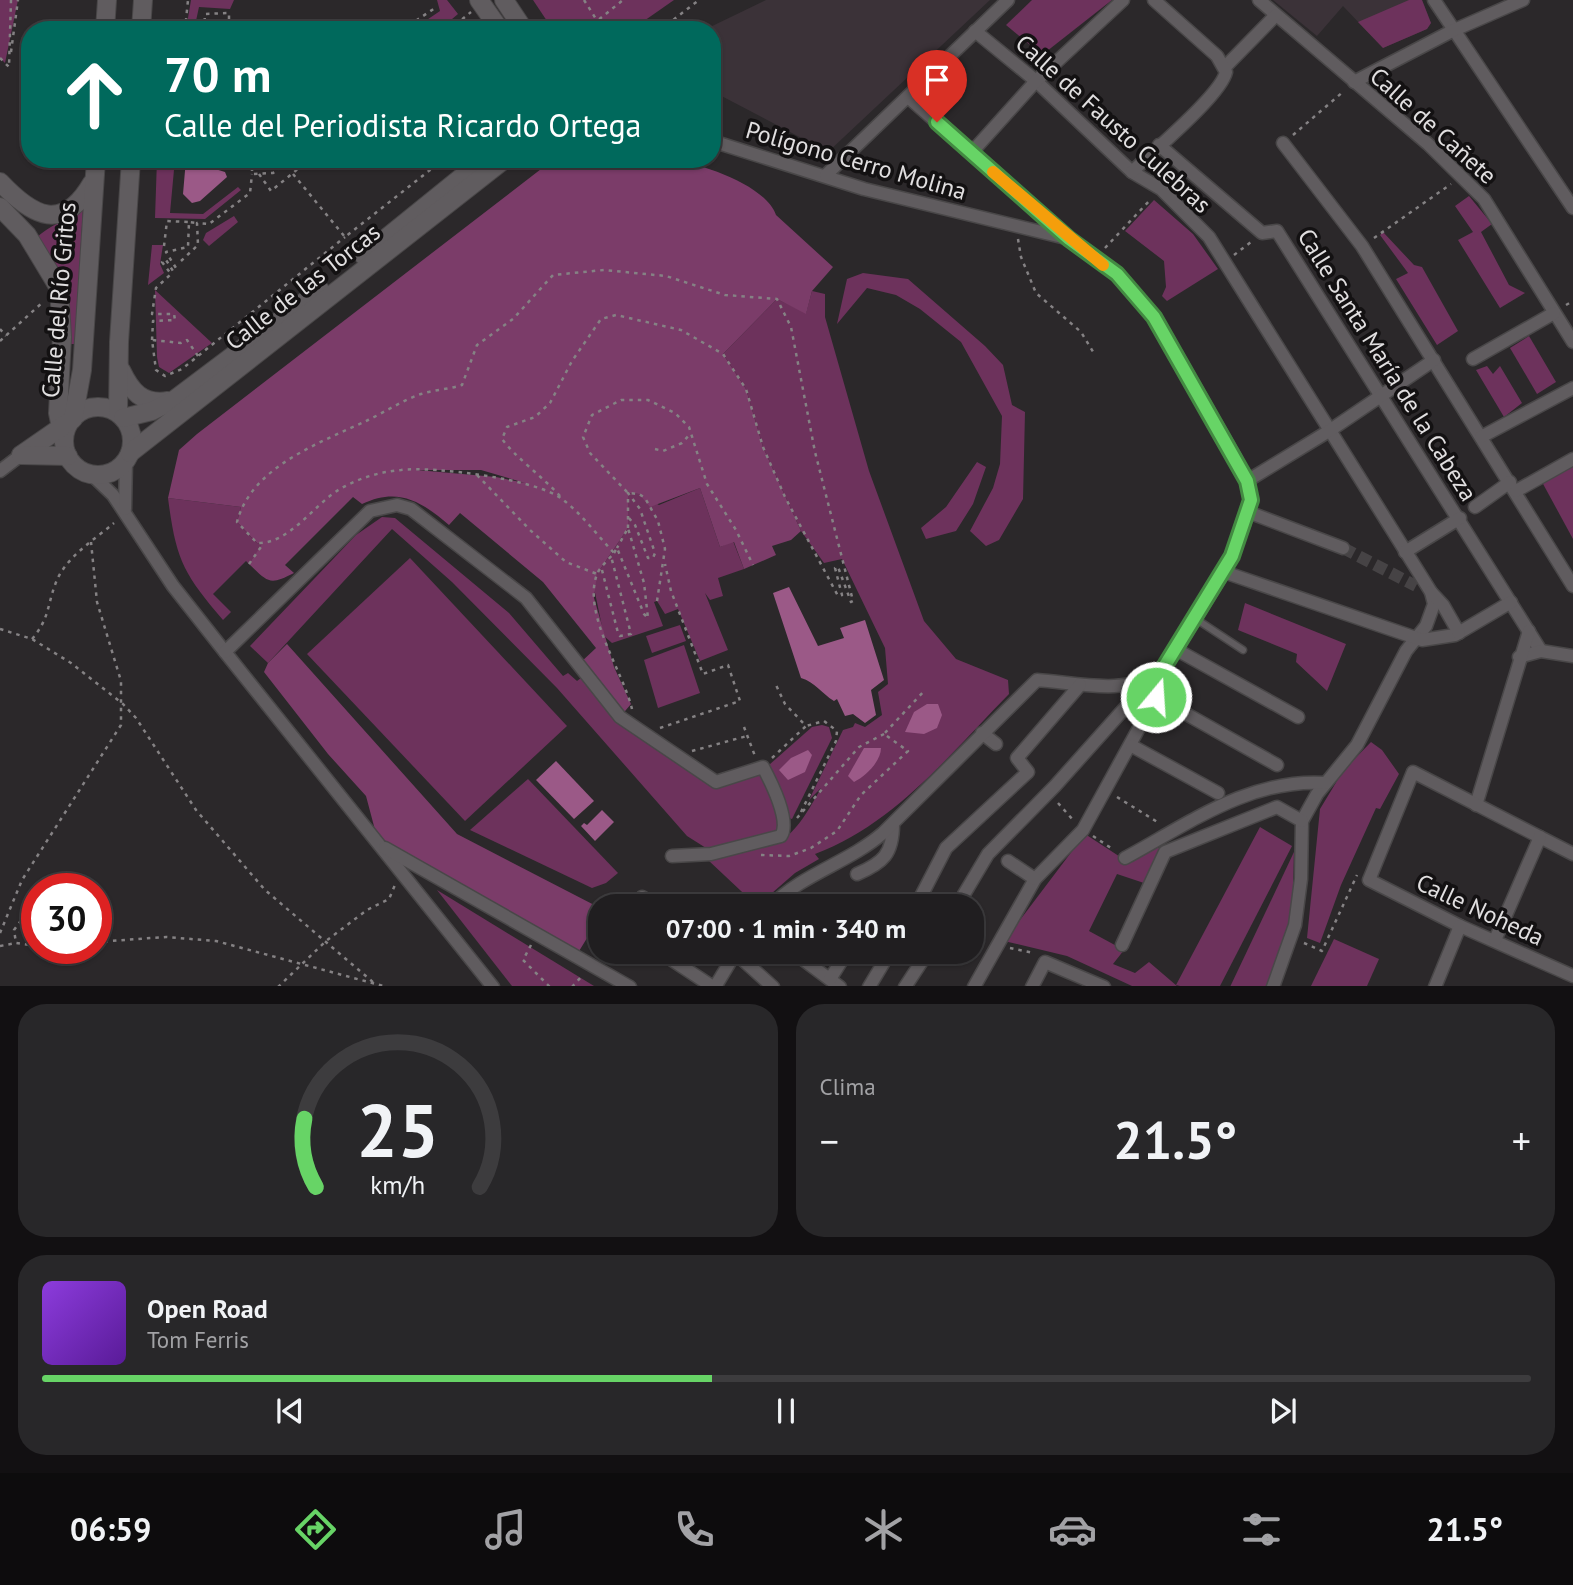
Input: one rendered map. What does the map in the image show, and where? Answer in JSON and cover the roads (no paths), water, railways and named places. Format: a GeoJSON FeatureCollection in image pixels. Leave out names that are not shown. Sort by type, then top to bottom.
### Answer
{"type":"FeatureCollection","features":[{"type":"Feature","properties":{"kind":"street"},"geometry":{"type":"LineString","coordinates":[[106,21],[107,0]]}},
{"type":"Feature","properties":{"kind":"street"},"geometry":{"type":"LineString","coordinates":[[142,21],[143,0]]}},
{"type":"Feature","properties":{"kind":"street"},"geometry":{"type":"LineString","coordinates":[[504,0],[518,21]]}},
{"type":"Feature","properties":{"kind":"street"},"geometry":{"type":"LineString","coordinates":[[826,175],[1008,0]]}},
{"type":"Feature","properties":{"kind":"street"},"geometry":{"type":"LineString","coordinates":[[972,152],[1036,81],[1123,0]]}},
{"type":"Feature","properties":{"kind":"street"},"geometry":{"type":"LineString","coordinates":[[1154,0],[1217,56],[1225,67]]}},
{"type":"Feature","properties":{"kind":"street","name":"Calle de Cañete"},"geometry":{"type":"LineString","coordinates":[[1259,0],[1463,176],[1500,219],[1573,342]]}},
{"type":"Feature","properties":{"kind":"street"},"geometry":{"type":"LineString","coordinates":[[1434,0],[1452,31],[1573,208]]}},
{"type":"Feature","properties":{"kind":"street"},"geometry":{"type":"LineString","coordinates":[[1354,82],[1452,31],[1523,0]]}},
{"type":"Feature","properties":{"kind":"street"},"geometry":{"type":"LineString","coordinates":[[480,2],[494,21]]}},
{"type":"Feature","properties":{"kind":"street"},"geometry":{"type":"LineString","coordinates":[[1132,172],[1224,80],[1225,67],[1276,15]]}},
{"type":"Feature","properties":{"kind":"street","name":"Calle de Fausto Culebras"},"geometry":{"type":"LineString","coordinates":[[975,31],[1036,81],[1132,172],[1161,189],[1209,237],[1405,552],[1424,587]]}},
{"type":"Feature","properties":{"kind":"street"},"geometry":{"type":"LineString","coordinates":[[908,97],[1069,239],[1117,274],[1154,317],[1247,481],[1251,500],[1224,572],[1177,650],[1157,675],[988,854],[964,894]]}},
{"type":"Feature","properties":{"kind":"street"},"geometry":{"type":"LineString","coordinates":[[1283,143],[1362,246],[1571,579]]}},
{"type":"Feature","properties":{"kind":"street","name":"Polígono Cerro Molina"},"geometry":{"type":"LineString","coordinates":[[721,144],[864,189],[1069,239]]}},
{"type":"Feature","properties":{"kind":"street","name":"Calle Santa María de la Cabeza"},"geometry":{"type":"LineString","coordinates":[[1159,145],[1262,233],[1277,231],[1300,263],[1380,398],[1460,518],[1541,651]]}},
{"type":"Feature","properties":{"kind":"street","name":"Calle del Río Gritos"},"geometry":{"type":"LineString","coordinates":[[21,455],[66,436],[82,370],[95,168]]}},
{"type":"Feature","properties":{"kind":"street"},"geometry":{"type":"LineString","coordinates":[[126,513],[128,456],[132,437],[120,416],[119,342],[130,168]]}},
{"type":"Feature","properties":{"kind":"street"},"geometry":{"type":"LineString","coordinates":[[0,471],[21,455],[66,436],[84,411],[98,407],[120,416],[152,411],[174,400],[360,259],[473,168]]}},
{"type":"Feature","properties":{"kind":"street","name":"Calle de las Torcas"},"geometry":{"type":"LineString","coordinates":[[128,456],[494,168]]}},
{"type":"Feature","properties":{"kind":"street"},"geometry":{"type":"LineString","coordinates":[[0,182],[29,209],[52,215],[68,211],[78,204],[94,180]]}},
{"type":"Feature","properties":{"kind":"street"},"geometry":{"type":"LineString","coordinates":[[0,207],[27,235],[59,288],[66,436],[75,466],[91,474],[113,495],[173,586],[494,986]]}},
{"type":"Feature","properties":{"kind":"street"},"geometry":{"type":"LineString","coordinates":[[1473,359],[1555,313]]}},
{"type":"Feature","properties":{"kind":"street"},"geometry":{"type":"LineString","coordinates":[[1247,481],[1380,398],[1434,360]]}},
{"type":"Feature","properties":{"kind":"street"},"geometry":{"type":"LineString","coordinates":[[121,370],[128,385],[140,397],[153,402],[174,400]]}},
{"type":"Feature","properties":{"kind":"street"},"geometry":{"type":"LineString","coordinates":[[1481,437],[1573,388]]}},
{"type":"Feature","properties":{"kind":"street"},"geometry":{"type":"LineString","coordinates":[[91,474],[111,472],[128,456]]}},
{"type":"Feature","properties":{"kind":"street"},"geometry":{"type":"LineString","coordinates":[[1475,507],[1513,486],[1573,459]]}},
{"type":"Feature","properties":{"kind":"street"},"geometry":{"type":"LineString","coordinates":[[225,652],[369,511],[397,505],[424,516],[526,598],[620,717],[716,782],[763,767],[776,793],[784,833],[776,838],[711,854],[672,856]]}},
{"type":"Feature","properties":{"kind":"street"},"geometry":{"type":"LineString","coordinates":[[1248,512],[1343,548]]}},
{"type":"Feature","properties":{"kind":"street"},"geometry":{"type":"LineString","coordinates":[[1405,552],[1460,518]]}},
{"type":"Feature","properties":{"kind":"street"},"geometry":{"type":"LineString","coordinates":[[1224,572],[1414,639],[1433,640],[1459,633],[1511,601]]}},
{"type":"Feature","properties":{"kind":"street"},"geometry":{"type":"LineString","coordinates":[[1424,587],[1443,605],[1459,633]]}},
{"type":"Feature","properties":{"kind":"street"},"geometry":{"type":"LineString","coordinates":[[1273,986],[1292,937],[1301,879],[1302,821],[1325,783],[1357,745],[1414,639],[1430,617],[1434,604],[1424,587]]}},
{"type":"Feature","properties":{"kind":"street"},"geometry":{"type":"LineString","coordinates":[[1529,631],[1476,804],[1573,854]]}},
{"type":"Feature","properties":{"kind":"street"},"geometry":{"type":"LineString","coordinates":[[1177,650],[1298,717]]}},
{"type":"Feature","properties":{"kind":"street"},"geometry":{"type":"LineString","coordinates":[[1519,657],[1541,651],[1573,656]]}},
{"type":"Feature","properties":{"kind":"street"},"geometry":{"type":"LineString","coordinates":[[784,894],[794,885],[872,843],[1037,680],[1080,685],[1137,684],[1157,675]]}},
{"type":"Feature","properties":{"kind":"street"},"geometry":{"type":"LineString","coordinates":[[974,986],[1035,879],[1083,830],[1132,746],[1156,697],[1157,675]]}},
{"type":"Feature","properties":{"kind":"street"},"geometry":{"type":"LineString","coordinates":[[922,894],[946,848],[1028,772],[1017,758],[1080,685]]}},
{"type":"Feature","properties":{"kind":"street"},"geometry":{"type":"LineString","coordinates":[[1156,697],[1278,765]]}},
{"type":"Feature","properties":{"kind":"street"},"geometry":{"type":"LineString","coordinates":[[982,733],[996,744]]}},
{"type":"Feature","properties":{"kind":"street"},"geometry":{"type":"LineString","coordinates":[[1132,746],[1218,793]]}},
{"type":"Feature","properties":{"kind":"street","name":"Calle Noheda"},"geometry":{"type":"LineString","coordinates":[[1476,804],[1413,772],[1369,880],[1460,926],[1573,976]]}},
{"type":"Feature","properties":{"kind":"street"},"geometry":{"type":"LineString","coordinates":[[1125,858],[1229,799],[1297,781],[1325,783]]}},
{"type":"Feature","properties":{"kind":"street"},"geometry":{"type":"LineString","coordinates":[[1122,946],[1166,852],[1277,807],[1302,821]]}},
{"type":"Feature","properties":{"kind":"street"},"geometry":{"type":"LineString","coordinates":[[857,874],[875,867],[887,853],[893,843],[893,824]]}},
{"type":"Feature","properties":{"kind":"street"},"geometry":{"type":"LineString","coordinates":[[1495,940],[1540,837]]}},
{"type":"Feature","properties":{"kind":"street"},"geometry":{"type":"LineString","coordinates":[[379,845],[629,986]]}},
{"type":"Feature","properties":{"kind":"street"},"geometry":{"type":"LineString","coordinates":[[1008,861],[1035,879]]}},
{"type":"Feature","properties":{"kind":"street"},"geometry":{"type":"LineString","coordinates":[[1434,986],[1460,926]]}},
{"type":"Feature","properties":{"kind":"street"},"geometry":{"type":"LineString","coordinates":[[1032,986],[1045,962],[1104,986]]}},
{"type":"Feature","properties":{"kind":"street"},"geometry":{"type":"LineString","coordinates":[[679,964],[714,986],[728,964]]}},
{"type":"Feature","properties":{"kind":"street"},"geometry":{"type":"LineString","coordinates":[[748,964],[773,986]]}},
{"type":"Feature","properties":{"kind":"street"},"geometry":{"type":"LineString","coordinates":[[809,964],[835,983],[842,964]]}},
{"type":"Feature","properties":{"kind":"street"},"geometry":{"type":"LineString","coordinates":[[869,986],[883,964]]}},
{"type":"Feature","properties":{"kind":"street"},"geometry":{"type":"LineString","coordinates":[[905,986],[920,964]]}},
{"type":"Feature","properties":{"kind":"lane"},"geometry":{"type":"LineString","coordinates":[[1196,618],[1243,650]]}},
{"type":"Feature","properties":{"kind":"tunnel"},"geometry":{"type":"LineString","coordinates":[[1343,548],[1416,586]]}}]}
